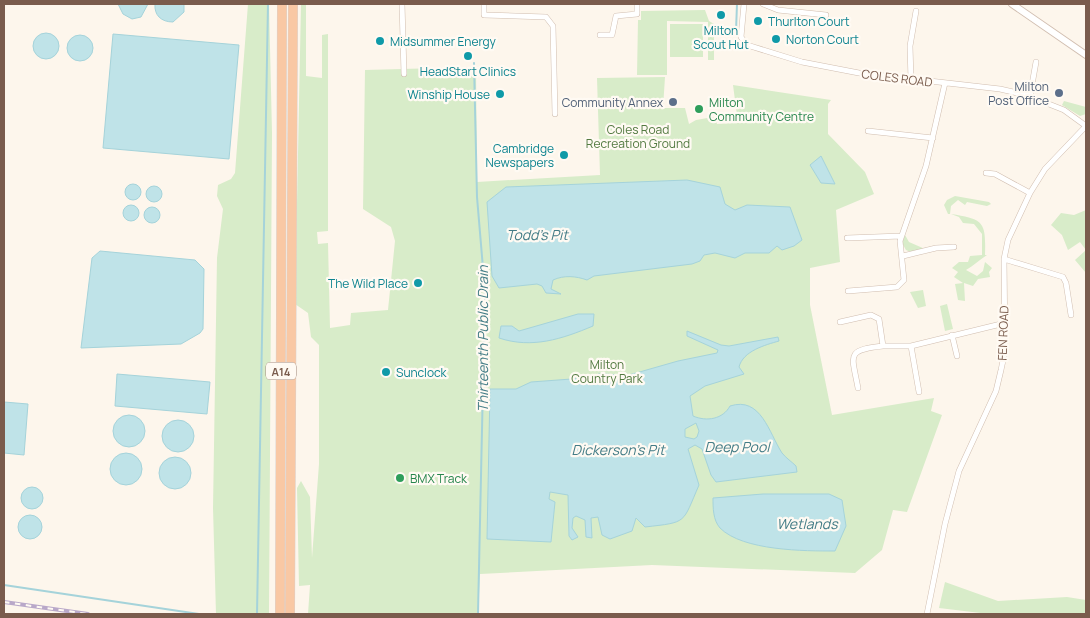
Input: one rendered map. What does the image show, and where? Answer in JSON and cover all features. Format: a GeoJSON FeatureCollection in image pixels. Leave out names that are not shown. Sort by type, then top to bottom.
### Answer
{"type":"FeatureCollection","features":[{"type":"Feature","properties":{"kind":"highway","name":"A14"},"geometry":{"type":"LineString","coordinates":[[276,4],[282,35]]}},
{"type":"Feature","properties":{"kind":"highway","name":"A14"},"geometry":{"type":"LineString","coordinates":[[280,614],[282,4]]}},
{"type":"Feature","properties":{"kind":"highway","name":"A14"},"geometry":{"type":"LineString","coordinates":[[290,614],[292,4]]}},
{"type":"Feature","properties":{"kind":"highway","name":"A14"},"geometry":{"type":"LineString","coordinates":[[292,67],[297,50],[299,4]]}},
{"type":"Feature","properties":{"kind":"street"},"geometry":{"type":"LineString","coordinates":[[402,4],[404,74]]}},
{"type":"Feature","properties":{"kind":"street"},"geometry":{"type":"LineString","coordinates":[[484,4],[484,15],[546,17],[550,21],[553,26],[555,114]]}},
{"type":"Feature","properties":{"kind":"street"},"geometry":{"type":"LineString","coordinates":[[600,35],[612,35],[616,16],[638,14],[637,4]]}},
{"type":"Feature","properties":{"kind":"street","name":"COLES ROAD"},"geometry":{"type":"LineString","coordinates":[[744,4],[741,37],[747,45],[802,62],[911,80],[1000,89],[1030,96],[1064,110],[1086,126]]}},
{"type":"Feature","properties":{"kind":"street"},"geometry":{"type":"LineString","coordinates":[[763,4],[778,10],[826,15]]}},
{"type":"Feature","properties":{"kind":"street"},"geometry":{"type":"LineString","coordinates":[[1012,4],[1086,55]]}},
{"type":"Feature","properties":{"kind":"street"},"geometry":{"type":"LineString","coordinates":[[911,80],[910,46],[916,11]]}},
{"type":"Feature","properties":{"kind":"street"},"geometry":{"type":"LineString","coordinates":[[1030,96],[1036,62]]}},
{"type":"Feature","properties":{"kind":"street"},"geometry":{"type":"LineString","coordinates":[[848,291],[896,287],[902,284],[904,280],[901,236],[917,194],[933,138],[944,83]]}},
{"type":"Feature","properties":{"kind":"street","name":"FEN ROAD"},"geometry":{"type":"LineString","coordinates":[[927,614],[945,524],[959,471],[996,391],[1005,351],[1004,259],[1008,240],[1030,193],[1045,170],[1086,126]]}},
{"type":"Feature","properties":{"kind":"street"},"geometry":{"type":"LineString","coordinates":[[868,132],[933,138]]}},
{"type":"Feature","properties":{"kind":"street"},"geometry":{"type":"LineString","coordinates":[[986,173],[1000,176],[1030,193]]}},
{"type":"Feature","properties":{"kind":"street"},"geometry":{"type":"LineString","coordinates":[[847,238],[901,236]]}},
{"type":"Feature","properties":{"kind":"street"},"geometry":{"type":"LineString","coordinates":[[903,256],[936,248],[954,247]]}},
{"type":"Feature","properties":{"kind":"street"},"geometry":{"type":"LineString","coordinates":[[1004,259],[1063,277],[1066,283],[1071,315]]}},
{"type":"Feature","properties":{"kind":"street"},"geometry":{"type":"LineString","coordinates":[[840,322],[871,314],[875,316],[882,330],[883,346]]}},
{"type":"Feature","properties":{"kind":"street"},"geometry":{"type":"LineString","coordinates":[[858,388],[852,359],[861,348],[911,346],[1005,323]]}},
{"type":"Feature","properties":{"kind":"street"},"geometry":{"type":"LineString","coordinates":[[952,335],[957,356]]}},
{"type":"Feature","properties":{"kind":"street"},"geometry":{"type":"LineString","coordinates":[[911,346],[919,392]]}},
{"type":"Feature","properties":{"kind":"green space"},"geometry":{"type":"Polygon","coordinates":[[[248,4],[269,4],[272,133],[269,614],[216,614],[213,508],[217,258],[223,209],[217,196],[218,185],[231,179],[235,173],[248,4]]]}},
{"type":"Feature","properties":{"kind":"green space","name":"Milton Country Park"},"geometry":{"type":"Polygon","coordinates":[[[301,4],[306,4],[306,76],[322,78],[322,35],[328,34],[328,231],[317,232],[318,244],[328,243],[330,328],[350,325],[351,313],[388,310],[395,241],[391,227],[363,209],[365,70],[476,67],[477,182],[600,175],[597,78],[665,77],[663,108],[685,108],[689,124],[696,120],[713,117],[717,124],[738,123],[733,85],[831,100],[828,104],[828,134],[865,172],[874,194],[836,210],[840,262],[810,268],[810,305],[832,415],[934,398],[931,411],[942,415],[907,512],[893,510],[882,550],[855,573],[652,565],[480,574],[478,614],[308,614],[310,585],[299,586],[297,488],[301,481],[310,497],[312,558],[319,464],[319,345],[311,337],[308,313],[295,304],[301,4]]]}},
{"type":"Feature","properties":{"kind":"green space"},"geometry":{"type":"Polygon","coordinates":[[[705,10],[709,21],[714,24],[714,60],[708,60],[708,22],[667,21],[667,75],[637,75],[638,20],[641,20],[641,11],[705,10]]]}},
{"type":"Feature","properties":{"kind":"green space"},"geometry":{"type":"Polygon","coordinates":[[[670,24],[703,24],[703,57],[670,57],[670,24]]]}},
{"type":"Feature","properties":{"kind":"green space"},"geometry":{"type":"Polygon","coordinates":[[[1064,101],[1086,107],[1086,114],[1080,116],[1062,105],[1064,101]]]}},
{"type":"Feature","properties":{"kind":"green space"},"geometry":{"type":"Polygon","coordinates":[[[955,196],[989,202],[991,204],[987,206],[967,202],[965,205],[958,200],[951,206],[950,214],[948,214],[944,205],[947,200],[955,196]]]}},
{"type":"Feature","properties":{"kind":"green space"},"geometry":{"type":"Polygon","coordinates":[[[1086,210],[1086,250],[1080,242],[1068,250],[1062,235],[1051,225],[1061,213],[1074,215],[1086,210]]]}},
{"type":"Feature","properties":{"kind":"green space"},"geometry":{"type":"Polygon","coordinates":[[[951,214],[977,220],[981,224],[985,235],[985,255],[987,255],[966,270],[977,276],[983,271],[985,262],[992,268],[989,272],[990,277],[978,279],[973,286],[964,283],[965,301],[958,300],[955,284],[963,283],[954,277],[958,272],[952,268],[959,262],[968,262],[970,256],[982,255],[982,234],[974,224],[963,223],[959,217],[951,214]]]}},
{"type":"Feature","properties":{"kind":"green space"},"geometry":{"type":"Polygon","coordinates":[[[905,235],[909,242],[925,249],[911,252],[906,250],[902,243],[905,235]]]}},
{"type":"Feature","properties":{"kind":"green space"},"geometry":{"type":"Polygon","coordinates":[[[1086,250],[1086,273],[1075,260],[1086,250]]]}},
{"type":"Feature","properties":{"kind":"green space"},"geometry":{"type":"Polygon","coordinates":[[[923,290],[926,306],[918,308],[910,292],[923,290]]]}},
{"type":"Feature","properties":{"kind":"green space"},"geometry":{"type":"Polygon","coordinates":[[[947,304],[953,329],[945,331],[940,306],[947,304]]]}},
{"type":"Feature","properties":{"kind":"green space"},"geometry":{"type":"Polygon","coordinates":[[[945,582],[998,601],[1067,597],[1086,600],[1086,614],[989,614],[939,608],[945,582]]]}},
{"type":"Feature","properties":{"kind":"water"},"geometry":{"type":"Polygon","coordinates":[[[118,4],[148,4],[141,17],[132,19],[123,14],[118,4]]]}},
{"type":"Feature","properties":{"kind":"water"},"geometry":{"type":"Polygon","coordinates":[[[155,4],[184,4],[184,12],[173,22],[165,21],[157,15],[155,4]]]}},
{"type":"Feature","properties":{"kind":"water"},"geometry":{"type":"Polygon","coordinates":[[[46,33],[55,37],[59,46],[55,55],[46,59],[37,55],[33,46],[37,37],[46,33]]]}},
{"type":"Feature","properties":{"kind":"water"},"geometry":{"type":"Polygon","coordinates":[[[113,34],[239,45],[229,159],[103,148],[113,34]]]}},
{"type":"Feature","properties":{"kind":"water"},"geometry":{"type":"Polygon","coordinates":[[[80,35],[89,39],[93,48],[89,57],[80,61],[71,57],[67,48],[71,39],[80,35]]]}},
{"type":"Feature","properties":{"kind":"water"},"geometry":{"type":"Polygon","coordinates":[[[821,156],[835,184],[821,183],[810,165],[821,156]]]}},
{"type":"Feature","properties":{"kind":"water","name":"Todd's Pit"},"geometry":{"type":"Polygon","coordinates":[[[687,180],[720,187],[725,204],[735,210],[747,205],[790,207],[802,240],[794,246],[782,250],[777,246],[769,253],[745,253],[735,258],[715,253],[704,255],[700,261],[692,264],[594,276],[587,280],[561,277],[553,280],[551,289],[561,294],[546,293],[542,286],[537,284],[499,288],[492,276],[487,202],[506,187],[687,180]]]}},
{"type":"Feature","properties":{"kind":"water"},"geometry":{"type":"Polygon","coordinates":[[[133,184],[139,186],[141,192],[139,198],[133,200],[127,198],[125,192],[127,186],[133,184]]]}},
{"type":"Feature","properties":{"kind":"water"},"geometry":{"type":"Polygon","coordinates":[[[151,186],[157,186],[162,191],[160,200],[151,202],[146,197],[146,191],[151,186]]]}},
{"type":"Feature","properties":{"kind":"water"},"geometry":{"type":"Polygon","coordinates":[[[128,205],[134,205],[139,210],[137,219],[128,221],[123,216],[123,210],[128,205]]]}},
{"type":"Feature","properties":{"kind":"water"},"geometry":{"type":"Polygon","coordinates":[[[149,207],[155,207],[160,212],[158,221],[149,223],[144,218],[144,212],[149,207]]]}},
{"type":"Feature","properties":{"kind":"water"},"geometry":{"type":"Polygon","coordinates":[[[100,251],[195,260],[204,269],[203,329],[200,333],[181,344],[81,348],[92,258],[100,251]]]}},
{"type":"Feature","properties":{"kind":"water"},"geometry":{"type":"Polygon","coordinates":[[[578,314],[594,314],[593,326],[547,341],[523,343],[499,338],[501,326],[512,326],[519,331],[578,314]]]}},
{"type":"Feature","properties":{"kind":"water","name":"Dickerson's Pit"},"geometry":{"type":"Polygon","coordinates":[[[687,331],[721,345],[729,346],[778,337],[779,341],[755,350],[741,361],[739,367],[744,374],[705,386],[690,396],[693,416],[698,418],[714,418],[723,414],[730,406],[741,404],[757,411],[763,418],[782,453],[796,466],[797,472],[716,482],[711,475],[702,449],[695,445],[688,449],[699,485],[686,514],[676,522],[645,527],[636,518],[632,531],[610,539],[602,535],[598,517],[591,518],[592,538],[586,537],[585,520],[576,516],[573,518],[572,528],[578,537],[572,540],[569,536],[568,495],[550,492],[549,499],[555,502],[551,542],[487,539],[490,389],[516,389],[531,382],[585,378],[589,385],[596,385],[598,374],[629,375],[678,361],[717,353],[718,350],[687,336],[687,331]],[[696,423],[685,429],[685,437],[694,439],[699,431],[696,423]]]}},
{"type":"Feature","properties":{"kind":"water"},"geometry":{"type":"Polygon","coordinates":[[[117,374],[210,382],[207,414],[115,406],[117,374]]]}},
{"type":"Feature","properties":{"kind":"water"},"geometry":{"type":"Polygon","coordinates":[[[4,402],[28,404],[24,455],[4,453],[4,402]]]}},
{"type":"Feature","properties":{"kind":"water"},"geometry":{"type":"Polygon","coordinates":[[[129,415],[135,416],[140,420],[144,425],[144,437],[140,442],[135,446],[129,447],[123,446],[118,442],[114,437],[113,431],[114,425],[118,420],[123,416],[129,415]]]}},
{"type":"Feature","properties":{"kind":"water"},"geometry":{"type":"Polygon","coordinates":[[[178,420],[184,421],[189,425],[193,430],[193,442],[189,447],[184,451],[178,452],[172,451],[167,447],[163,442],[162,436],[163,430],[167,425],[172,421],[178,420]]]}},
{"type":"Feature","properties":{"kind":"water"},"geometry":{"type":"Polygon","coordinates":[[[126,453],[132,454],[137,458],[141,463],[141,475],[137,480],[132,484],[126,485],[120,484],[115,480],[111,475],[110,469],[111,463],[115,458],[120,454],[126,453]]]}},
{"type":"Feature","properties":{"kind":"water"},"geometry":{"type":"Polygon","coordinates":[[[175,457],[181,458],[186,462],[190,467],[190,479],[186,484],[181,488],[175,489],[169,488],[164,484],[160,479],[159,473],[160,467],[164,462],[169,458],[175,457]]]}},
{"type":"Feature","properties":{"kind":"water"},"geometry":{"type":"Polygon","coordinates":[[[28,487],[36,487],[43,494],[43,502],[36,509],[28,509],[21,502],[21,494],[28,487]]]}},
{"type":"Feature","properties":{"kind":"water","name":"Wetlands"},"geometry":{"type":"Polygon","coordinates":[[[763,494],[829,494],[842,500],[846,526],[835,551],[791,550],[759,545],[730,536],[720,528],[713,510],[713,498],[763,494]]]}},
{"type":"Feature","properties":{"kind":"water"},"geometry":{"type":"Polygon","coordinates":[[[30,515],[39,518],[42,527],[39,536],[30,539],[21,536],[18,527],[21,518],[30,515]]]}},
{"type":"Feature","properties":{"kind":"waterway"},"geometry":{"type":"LineString","coordinates":[[257,614],[268,4]]}},
{"type":"Feature","properties":{"kind":"waterway"},"geometry":{"type":"LineString","coordinates":[[736,31],[737,4]]}},
{"type":"Feature","properties":{"kind":"waterway","name":"Thirteenth Public Drain"},"geometry":{"type":"LineString","coordinates":[[474,63],[477,197],[485,292],[478,614]]}},
{"type":"Feature","properties":{"kind":"waterway"},"geometry":{"type":"LineString","coordinates":[[4,585],[199,614]]}},
{"type":"Feature","properties":{"kind":"railway"},"geometry":{"type":"LineString","coordinates":[[4,602],[88,614]]}},
{"type":"Feature","properties":{"kind":"place","name":"Milton Scout Hut"},"geometry":{"type":"Point","coordinates":[721,15]}},
{"type":"Feature","properties":{"kind":"place","name":"Thurlton Court"},"geometry":{"type":"Point","coordinates":[758,21]}},
{"type":"Feature","properties":{"kind":"place","name":"Norton Court"},"geometry":{"type":"Point","coordinates":[776,39]}},
{"type":"Feature","properties":{"kind":"place","name":"Midsummer Energy"},"geometry":{"type":"Point","coordinates":[380,41]}},
{"type":"Feature","properties":{"kind":"place","name":"HeadStart Clinics"},"geometry":{"type":"Point","coordinates":[468,56]}},
{"type":"Feature","properties":{"kind":"place","name":"Milton Post Office"},"geometry":{"type":"Point","coordinates":[1059,93]}},
{"type":"Feature","properties":{"kind":"place","name":"Winship House"},"geometry":{"type":"Point","coordinates":[500,94]}},
{"type":"Feature","properties":{"kind":"place","name":"Community Annex"},"geometry":{"type":"Point","coordinates":[673,102]}},
{"type":"Feature","properties":{"kind":"place","name":"Milton Community Centre"},"geometry":{"type":"Point","coordinates":[699,109]}},
{"type":"Feature","properties":{"kind":"place","name":"Cambridge Newspapers"},"geometry":{"type":"Point","coordinates":[564,155]}},
{"type":"Feature","properties":{"kind":"place","name":"The Wild Place"},"geometry":{"type":"Point","coordinates":[418,283]}},
{"type":"Feature","properties":{"kind":"place","name":"Sunclock"},"geometry":{"type":"Point","coordinates":[386,372]}},
{"type":"Feature","properties":{"kind":"place","name":"BMX Track"},"geometry":{"type":"Point","coordinates":[400,478]}},
{"type":"Feature","properties":{"kind":"park label","name":"Coles Road Recreation Ground"},"geometry":{"type":"Point","coordinates":[638,136]}},
{"type":"Feature","properties":{"kind":"water label","name":"Deep Pool"},"geometry":{"type":"Point","coordinates":[737,446]}}]}
